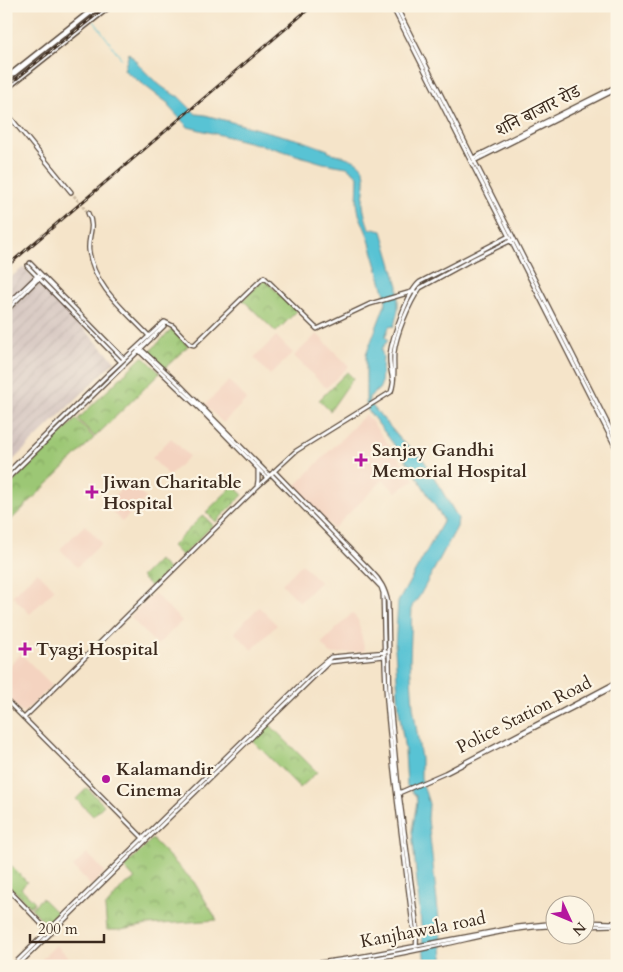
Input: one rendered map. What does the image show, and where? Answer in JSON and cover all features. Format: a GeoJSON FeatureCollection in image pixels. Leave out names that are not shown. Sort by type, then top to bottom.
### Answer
{"type":"FeatureCollection","features":[{"type":"Feature","properties":{"kind":"highway"},"geometry":{"type":"LineString","coordinates":[[6,79],[98,6]]}},
{"type":"Feature","properties":{"kind":"highway"},"geometry":{"type":"LineString","coordinates":[[6,88],[109,6]]}},
{"type":"Feature","properties":{"kind":"street"},"geometry":{"type":"LineString","coordinates":[[394,6],[617,450]]}},
{"type":"Feature","properties":{"kind":"street","name":"शनि बाजार रोड"},"geometry":{"type":"LineString","coordinates":[[473,160],[617,87]]}},
{"type":"Feature","properties":{"kind":"street"},"geometry":{"type":"LineString","coordinates":[[6,112],[71,192]]}},
{"type":"Feature","properties":{"kind":"street"},"geometry":{"type":"LineString","coordinates":[[88,213],[93,227],[90,252],[100,282],[107,292],[150,337]]}},
{"type":"Feature","properties":{"kind":"street"},"geometry":{"type":"LineString","coordinates":[[393,384],[390,362],[391,347],[411,292],[420,282],[511,238]]}},
{"type":"Feature","properties":{"kind":"street"},"geometry":{"type":"LineString","coordinates":[[24,718],[256,488],[296,451],[391,392],[396,340],[417,292],[425,284],[511,238]]}},
{"type":"Feature","properties":{"kind":"street"},"geometry":{"type":"LineString","coordinates":[[511,238],[617,442]]}},
{"type":"Feature","properties":{"kind":"street"},"geometry":{"type":"LineString","coordinates":[[29,264],[123,360]]}},
{"type":"Feature","properties":{"kind":"street"},"geometry":{"type":"LineString","coordinates":[[6,306],[40,275]]}},
{"type":"Feature","properties":{"kind":"street"},"geometry":{"type":"LineString","coordinates":[[6,311],[40,275]]}},
{"type":"Feature","properties":{"kind":"street"},"geometry":{"type":"LineString","coordinates":[[6,480],[138,348],[164,326],[165,322],[173,326],[190,344],[194,344],[264,277],[317,328],[382,300],[417,292]]}},
{"type":"Feature","properties":{"kind":"street"},"geometry":{"type":"LineString","coordinates":[[6,474],[123,360],[138,348]]}},
{"type":"Feature","properties":{"kind":"street"},"geometry":{"type":"LineString","coordinates":[[138,348],[257,468],[270,475]]}},
{"type":"Feature","properties":{"kind":"street"},"geometry":{"type":"LineString","coordinates":[[138,348],[179,384],[384,585],[388,602],[387,654],[398,793],[413,927],[416,933],[416,948]]}},
{"type":"Feature","properties":{"kind":"street"},"geometry":{"type":"LineString","coordinates":[[256,488],[258,480],[257,468]]}},
{"type":"Feature","properties":{"kind":"street"},"geometry":{"type":"LineString","coordinates":[[12,966],[322,667],[331,661],[387,654]]}},
{"type":"Feature","properties":{"kind":"street","name":"Police Station Road"},"geometry":{"type":"LineString","coordinates":[[398,793],[451,772],[617,684]]}},
{"type":"Feature","properties":{"kind":"street"},"geometry":{"type":"LineString","coordinates":[[6,700],[144,840]]}},
{"type":"Feature","properties":{"kind":"street"},"geometry":{"type":"LineString","coordinates":[[6,887],[49,932]]}},
{"type":"Feature","properties":{"kind":"street"},"geometry":{"type":"LineString","coordinates":[[596,924],[617,924]]}},
{"type":"Feature","properties":{"kind":"street","name":"Kanjhawala road"},"geometry":{"type":"LineString","coordinates":[[296,966],[371,956],[546,926]]}},
{"type":"Feature","properties":{"kind":"street"},"geometry":{"type":"LineString","coordinates":[[17,966],[49,932]]}},
{"type":"Feature","properties":{"kind":"street"},"geometry":{"type":"LineString","coordinates":[[371,956],[373,966]]}},
{"type":"Feature","properties":{"kind":"street","name":"Kanjhawala road"},"geometry":{"type":"LineString","coordinates":[[327,966],[371,956]]}},
{"type":"Feature","properties":{"kind":"shaded area"},"geometry":{"type":"Polygon","coordinates":[[[24,267],[115,361],[6,467],[6,281],[24,267]]]}},
{"type":"Feature","properties":{"kind":"shaded area"},"geometry":{"type":"Polygon","coordinates":[[[317,334],[349,366],[326,388],[294,356],[317,334]]]}},
{"type":"Feature","properties":{"kind":"shaded area"},"geometry":{"type":"Polygon","coordinates":[[[276,336],[293,353],[270,375],[254,358],[276,336]]]}},
{"type":"Feature","properties":{"kind":"shaded area"},"geometry":{"type":"Polygon","coordinates":[[[229,381],[247,399],[223,423],[205,405],[229,381]]]}},
{"type":"Feature","properties":{"kind":"shaded area","name":"Sanjay Gandhi Memorial Hospital"},"geometry":{"type":"Polygon","coordinates":[[[366,414],[415,480],[396,492],[383,480],[333,529],[294,487],[366,414]]]}},
{"type":"Feature","properties":{"kind":"shaded area"},"geometry":{"type":"Polygon","coordinates":[[[171,438],[189,456],[169,476],[152,458],[171,438]]]}},
{"type":"Feature","properties":{"kind":"shaded area"},"geometry":{"type":"Polygon","coordinates":[[[129,481],[146,498],[122,522],[105,505],[129,481]]]}},
{"type":"Feature","properties":{"kind":"shaded area"},"geometry":{"type":"Polygon","coordinates":[[[85,525],[102,543],[77,567],[60,549],[85,525]]]}},
{"type":"Feature","properties":{"kind":"shaded area"},"geometry":{"type":"Polygon","coordinates":[[[302,564],[320,582],[300,602],[282,584],[302,564]]]}},
{"type":"Feature","properties":{"kind":"shaded area"},"geometry":{"type":"Polygon","coordinates":[[[37,572],[55,589],[30,614],[12,596],[37,572]]]}},
{"type":"Feature","properties":{"kind":"shaded area"},"geometry":{"type":"Polygon","coordinates":[[[154,593],[182,621],[157,645],[130,617],[154,593]]]}},
{"type":"Feature","properties":{"kind":"shaded area"},"geometry":{"type":"Polygon","coordinates":[[[259,607],[277,625],[252,650],[234,632],[259,607]]]}},
{"type":"Feature","properties":{"kind":"shaded area"},"geometry":{"type":"Polygon","coordinates":[[[352,613],[358,620],[365,651],[331,654],[321,644],[352,613]]]}},
{"type":"Feature","properties":{"kind":"shaded area"},"geometry":{"type":"Polygon","coordinates":[[[21,654],[52,685],[23,713],[6,696],[6,669],[21,654]]]}},
{"type":"Feature","properties":{"kind":"shaded area"},"geometry":{"type":"Polygon","coordinates":[[[87,853],[105,872],[91,886],[73,867],[87,853]]]}},
{"type":"Feature","properties":{"kind":"shaded area"},"geometry":{"type":"Polygon","coordinates":[[[56,945],[69,957],[60,966],[35,966],[56,945]]]}},
{"type":"Feature","properties":{"kind":"green space"},"geometry":{"type":"Polygon","coordinates":[[[264,279],[297,311],[276,332],[243,300],[264,279]]]}},
{"type":"Feature","properties":{"kind":"green space"},"geometry":{"type":"Polygon","coordinates":[[[173,328],[188,346],[165,368],[149,352],[173,328]]]}},
{"type":"Feature","properties":{"kind":"green space"},"geometry":{"type":"Polygon","coordinates":[[[143,356],[160,373],[95,437],[78,419],[143,356]]]}},
{"type":"Feature","properties":{"kind":"green space"},"geometry":{"type":"Polygon","coordinates":[[[347,372],[353,378],[330,411],[319,400],[347,372]]]}},
{"type":"Feature","properties":{"kind":"green space"},"geometry":{"type":"Polygon","coordinates":[[[76,419],[94,438],[6,525],[6,489],[76,419]]]}},
{"type":"Feature","properties":{"kind":"green space"},"geometry":{"type":"Polygon","coordinates":[[[233,486],[243,495],[216,522],[206,512],[233,486]]]}},
{"type":"Feature","properties":{"kind":"green space"},"geometry":{"type":"Polygon","coordinates":[[[203,515],[213,525],[182,556],[172,546],[203,515]]]}},
{"type":"Feature","properties":{"kind":"green space"},"geometry":{"type":"Polygon","coordinates":[[[158,560],[169,570],[151,587],[141,577],[158,560]]]}},
{"type":"Feature","properties":{"kind":"green space"},"geometry":{"type":"Polygon","coordinates":[[[269,724],[317,772],[300,788],[252,740],[269,724]]]}},
{"type":"Feature","properties":{"kind":"green space"},"geometry":{"type":"Polygon","coordinates":[[[87,788],[104,805],[93,816],[76,799],[87,788]]]}},
{"type":"Feature","properties":{"kind":"green space"},"geometry":{"type":"Polygon","coordinates":[[[152,839],[194,882],[217,920],[107,930],[105,908],[124,885],[135,879],[124,867],[152,839]]]}},
{"type":"Feature","properties":{"kind":"green space"},"geometry":{"type":"Polygon","coordinates":[[[9,864],[27,882],[21,888],[35,902],[30,907],[6,883],[6,867],[9,864]]]}},
{"type":"Feature","properties":{"kind":"green space"},"geometry":{"type":"Polygon","coordinates":[[[42,898],[60,916],[49,927],[31,908],[42,898]]]}},
{"type":"Feature","properties":{"kind":"water"},"geometry":{"type":"Polygon","coordinates":[[[129,53],[150,77],[178,96],[196,114],[303,141],[355,161],[362,167],[364,172],[363,205],[366,219],[369,228],[382,231],[398,286],[398,310],[394,326],[389,327],[385,337],[388,340],[381,349],[383,357],[381,385],[369,397],[369,402],[402,441],[425,462],[458,518],[457,527],[419,597],[412,606],[410,661],[413,706],[421,759],[421,778],[429,804],[428,819],[444,966],[425,966],[412,831],[417,802],[416,796],[407,786],[395,648],[398,602],[443,519],[411,467],[367,409],[366,355],[386,302],[368,236],[359,214],[357,203],[358,176],[347,167],[323,163],[273,148],[188,127],[168,106],[169,104],[124,70],[129,53]]]}},
{"type":"Feature","properties":{"kind":"waterway"},"geometry":{"type":"LineString","coordinates":[[83,6],[87,12]]}},
{"type":"Feature","properties":{"kind":"waterway"},"geometry":{"type":"LineString","coordinates":[[94,21],[121,58]]}},
{"type":"Feature","properties":{"kind":"tunnel"},"geometry":{"type":"LineString","coordinates":[[71,192],[88,213]]}},
{"type":"Feature","properties":{"kind":"railway"},"geometry":{"type":"LineString","coordinates":[[6,87],[107,6]]}},
{"type":"Feature","properties":{"kind":"railway"},"geometry":{"type":"LineString","coordinates":[[6,267],[312,6]]}},
{"type":"Feature","properties":{"kind":"place","name":"Sanjay Gandhi Memorial Hospital"},"geometry":{"type":"Point","coordinates":[361,460]}},
{"type":"Feature","properties":{"kind":"place","name":"Jiwan Charitable Hospital"},"geometry":{"type":"Point","coordinates":[92,492]}},
{"type":"Feature","properties":{"kind":"place","name":"Tyagi Hospital"},"geometry":{"type":"Point","coordinates":[25,649]}},
{"type":"Feature","properties":{"kind":"place","name":"Kalamandir Cinema"},"geometry":{"type":"Point","coordinates":[106,779]}}]}
